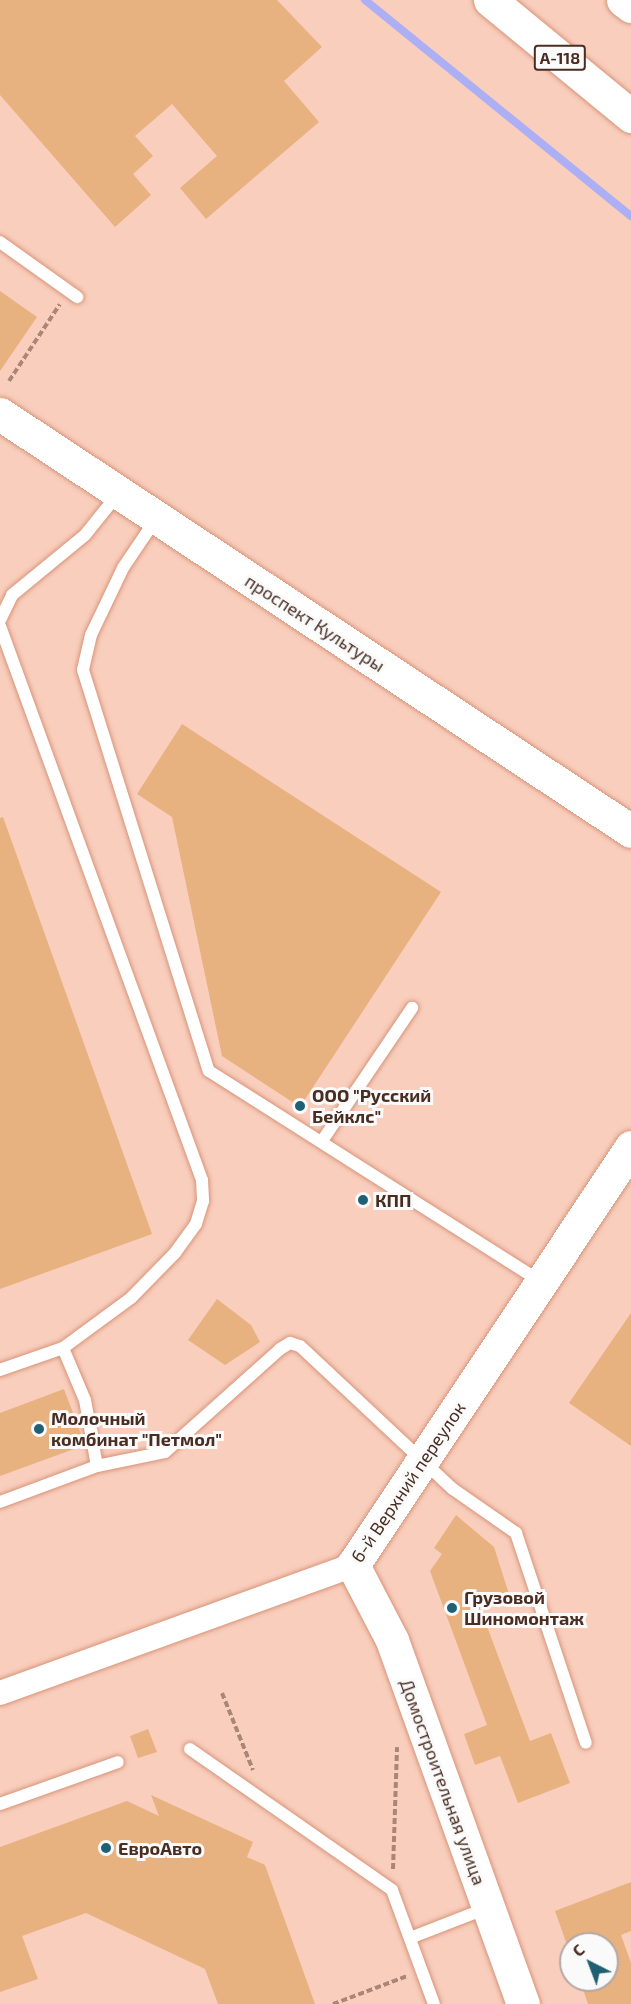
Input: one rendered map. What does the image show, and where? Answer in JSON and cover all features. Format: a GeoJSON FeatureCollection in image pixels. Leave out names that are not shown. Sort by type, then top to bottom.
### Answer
{"type":"FeatureCollection","features":[{"type":"Feature","properties":{"kind":"main road","name":"А-118"},"geometry":{"type":"LineString","coordinates":[[490,0],[631,117]]}},
{"type":"Feature","properties":{"kind":"main road"},"geometry":{"type":"LineString","coordinates":[[623,0],[631,6]]}},
{"type":"Feature","properties":{"kind":"main road","name":"проспект Культуры"},"geometry":{"type":"LineString","coordinates":[[0,414],[631,831]]}},
{"type":"Feature","properties":{"kind":"main road","name":"6-й Верхний переулок"},"geometry":{"type":"LineString","coordinates":[[353,1565],[631,1147]]}},
{"type":"Feature","properties":{"kind":"main road","name":"Домостроительная улица"},"geometry":{"type":"LineString","coordinates":[[353,1565],[393,1640],[523,2004]]}},
{"type":"Feature","properties":{"kind":"street","name":"6-й Верхний переулок"},"geometry":{"type":"LineString","coordinates":[[0,1693],[353,1565]]}},
{"type":"Feature","properties":{"kind":"lane"},"geometry":{"type":"LineString","coordinates":[[0,242],[73,294]]}},
{"type":"Feature","properties":{"kind":"lane"},"geometry":{"type":"LineString","coordinates":[[0,620],[12,595],[85,535],[118,494]]}},
{"type":"Feature","properties":{"kind":"lane"},"geometry":{"type":"LineString","coordinates":[[156,519],[123,568],[91,635],[83,670],[89,701],[209,1071],[542,1282]]}},
{"type":"Feature","properties":{"kind":"lane"},"geometry":{"type":"LineString","coordinates":[[0,626],[202,1180],[203,1201],[196,1224],[175,1253],[131,1299],[63,1348],[0,1370]]}},
{"type":"Feature","properties":{"kind":"lane"},"geometry":{"type":"LineString","coordinates":[[322,1142],[412,1008]]}},
{"type":"Feature","properties":{"kind":"lane"},"geometry":{"type":"LineString","coordinates":[[0,1502],[97,1466],[165,1452],[290,1343],[300,1346],[423,1462],[516,1533],[586,1743]]}},
{"type":"Feature","properties":{"kind":"lane"},"geometry":{"type":"LineString","coordinates":[[63,1348],[85,1400],[97,1466]]}},
{"type":"Feature","properties":{"kind":"lane"},"geometry":{"type":"LineString","coordinates":[[190,1749],[392,1890],[434,2004]]}},
{"type":"Feature","properties":{"kind":"lane"},"geometry":{"type":"LineString","coordinates":[[0,1804],[118,1762]]}},
{"type":"Feature","properties":{"kind":"lane"},"geometry":{"type":"LineString","coordinates":[[410,1938],[488,1907]]}},
{"type":"Feature","properties":{"kind":"path"},"geometry":{"type":"LineString","coordinates":[[9,381],[73,294]]}},
{"type":"Feature","properties":{"kind":"path"},"geometry":{"type":"LineString","coordinates":[[222,1693],[265,1801]]}},
{"type":"Feature","properties":{"kind":"path"},"geometry":{"type":"LineString","coordinates":[[392,1890],[397,1747]]}},
{"type":"Feature","properties":{"kind":"path"},"geometry":{"type":"LineString","coordinates":[[333,2004],[421,1970]]}},
{"type":"Feature","properties":{"kind":"building"},"geometry":{"type":"Polygon","coordinates":[[[0,0],[277,0],[322,47],[284,81],[319,122],[206,219],[180,188],[217,156],[172,104],[135,136],[153,156],[133,174],[151,195],[115,227],[0,95],[0,0]]]}},
{"type":"Feature","properties":{"kind":"building"},"geometry":{"type":"Polygon","coordinates":[[[0,291],[37,317],[0,371],[0,291]]]}},
{"type":"Feature","properties":{"kind":"building"},"geometry":{"type":"Polygon","coordinates":[[[182,724],[441,892],[300,1107],[222,1056],[172,817],[137,794],[182,724]]]}},
{"type":"Feature","properties":{"kind":"building"},"geometry":{"type":"Polygon","coordinates":[[[3,817],[152,1234],[0,1289],[0,818],[3,817]]]}},
{"type":"Feature","properties":{"kind":"building"},"geometry":{"type":"Polygon","coordinates":[[[217,1299],[251,1325],[260,1342],[225,1365],[188,1340],[217,1299]]]}},
{"type":"Feature","properties":{"kind":"building"},"geometry":{"type":"Polygon","coordinates":[[[631,1313],[631,1446],[569,1403],[631,1313]]]}},
{"type":"Feature","properties":{"kind":"building","name":"Молочный комбинат \"Петмол\""},"geometry":{"type":"Polygon","coordinates":[[[64,1389],[85,1445],[0,1476],[0,1413],[64,1389]]]}},
{"type":"Feature","properties":{"kind":"building"},"geometry":{"type":"Polygon","coordinates":[[[456,1515],[494,1547],[509,1594],[479,1605],[530,1741],[551,1733],[570,1783],[518,1803],[500,1756],[475,1765],[464,1734],[487,1725],[430,1571],[442,1554],[434,1548],[456,1515]]]}},
{"type":"Feature","properties":{"kind":"building"},"geometry":{"type":"Polygon","coordinates":[[[148,1729],[157,1752],[138,1758],[130,1736],[148,1729]]]}},
{"type":"Feature","properties":{"kind":"building"},"geometry":{"type":"Polygon","coordinates":[[[151,1795],[253,1842],[247,1857],[265,1865],[315,2004],[218,2004],[205,1969],[86,1913],[22,1936],[38,1979],[0,1992],[0,1847],[127,1801],[159,1816],[151,1795]]]}},
{"type":"Feature","properties":{"kind":"building"},"geometry":{"type":"Polygon","coordinates":[[[631,1882],[631,1931],[621,1935],[631,1963],[631,2004],[588,2004],[584,1992],[619,1992],[619,1932],[562,1932],[555,1911],[631,1882]]]}},
{"type":"Feature","properties":{"kind":"waterway"},"geometry":{"type":"LineString","coordinates":[[365,0],[631,216]]}},
{"type":"Feature","properties":{"kind":"place","name":"ООО \"Русский Бейклс\""},"geometry":{"type":"Point","coordinates":[300,1106]}},
{"type":"Feature","properties":{"kind":"place","name":"КПП"},"geometry":{"type":"Point","coordinates":[363,1200]}},
{"type":"Feature","properties":{"kind":"place","name":"Молочный комбинат \"Петмол\""},"geometry":{"type":"Point","coordinates":[39,1429]}},
{"type":"Feature","properties":{"kind":"place","name":"Грузовой Шиномонтаж"},"geometry":{"type":"Point","coordinates":[452,1608]}},
{"type":"Feature","properties":{"kind":"place","name":"ЕвроАвто"},"geometry":{"type":"Point","coordinates":[106,1848]}}]}
